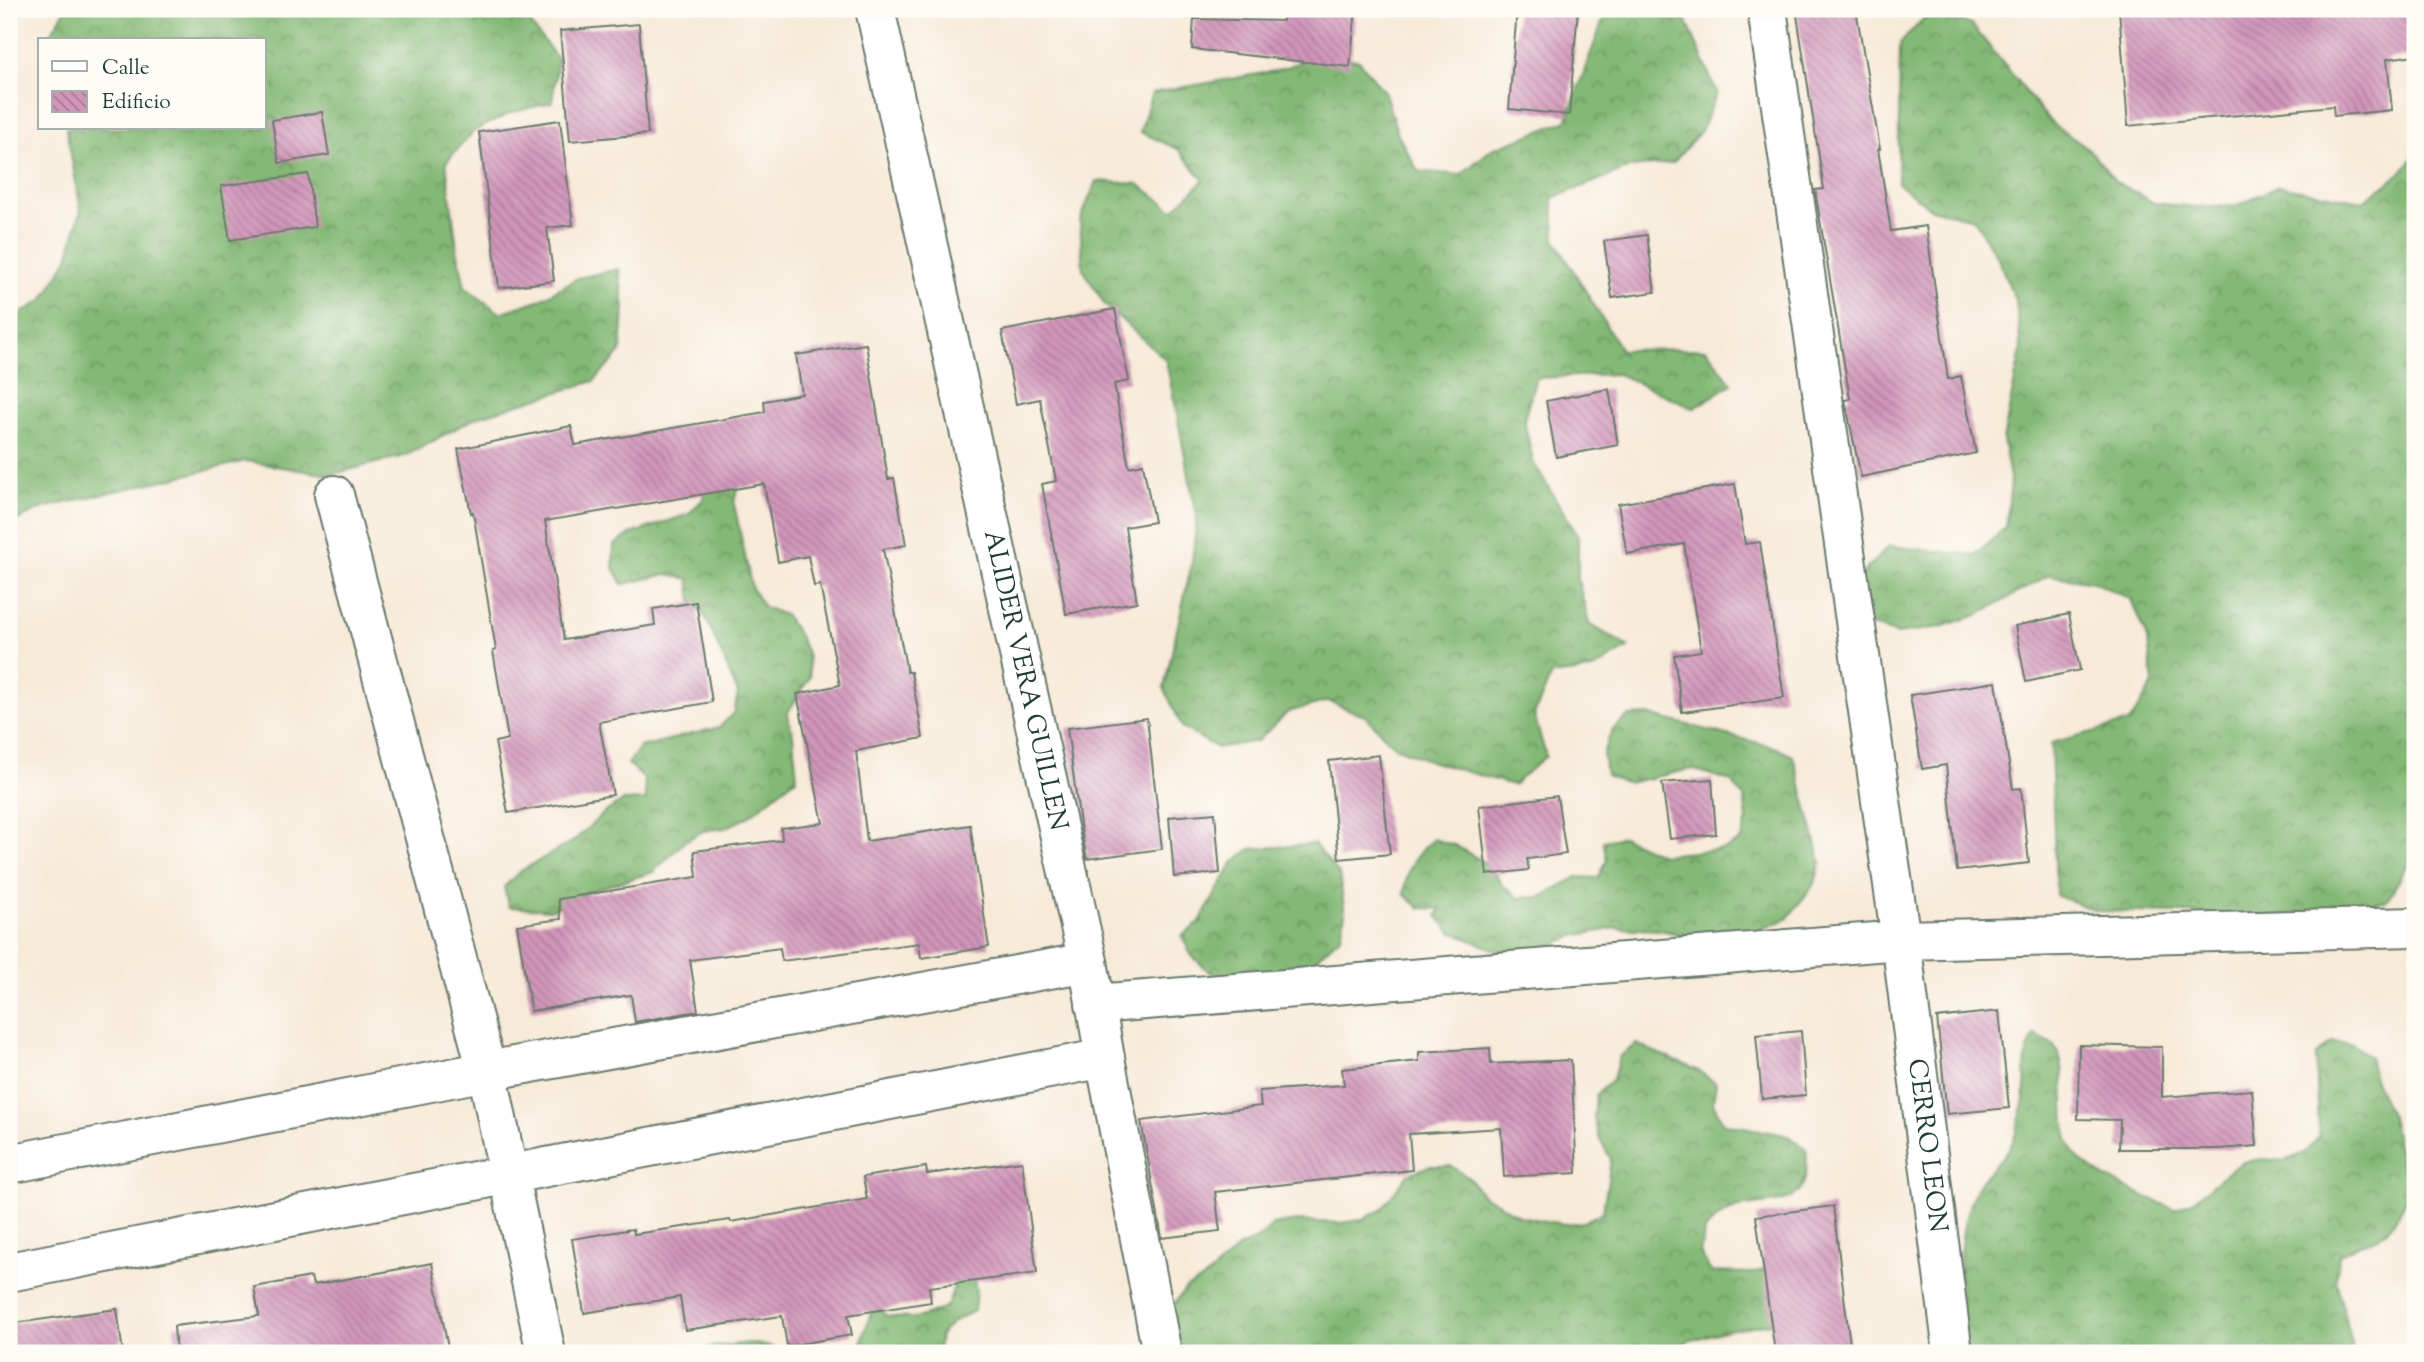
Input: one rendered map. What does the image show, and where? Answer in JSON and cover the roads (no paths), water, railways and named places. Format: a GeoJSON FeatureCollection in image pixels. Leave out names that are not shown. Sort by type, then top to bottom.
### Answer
{"type":"FeatureCollection","features":[{"type":"Feature","properties":{"kind":"street","name":"ALIDER VERA GUILLEN"},"geometry":{"type":"LineString","coordinates":[[875,9],[1088,962],[1162,1353]]}},
{"type":"Feature","properties":{"kind":"street","name":"CERRO LEON"},"geometry":{"type":"LineString","coordinates":[[1767,9],[1902,940],[1952,1353]]}},
{"type":"Feature","properties":{"kind":"street"},"geometry":{"type":"LineString","coordinates":[[334,495],[487,1071],[546,1353]]}},
{"type":"Feature","properties":{"kind":"street"},"geometry":{"type":"LineString","coordinates":[[1095,1004],[1902,940],[2415,927]]}},
{"type":"Feature","properties":{"kind":"street"},"geometry":{"type":"LineString","coordinates":[[9,1164],[487,1071],[1088,962]]}},
{"type":"Feature","properties":{"kind":"street"},"geometry":{"type":"LineString","coordinates":[[9,1272],[510,1172],[1105,1058]]}}]}
